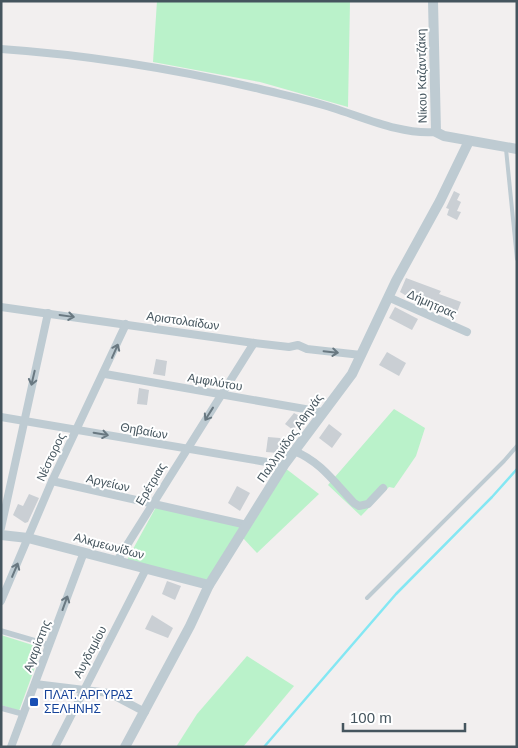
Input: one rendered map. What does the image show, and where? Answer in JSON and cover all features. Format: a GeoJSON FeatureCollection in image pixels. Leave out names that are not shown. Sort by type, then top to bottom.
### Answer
{"type":"FeatureCollection","features":[{"type":"Feature","properties":{"kind":"street","name":"Νίκου Καζαντζάκη"},"geometry":{"type":"LineString","coordinates":[[433,1],[436,132],[444,136],[512,148]]}},
{"type":"Feature","properties":{"kind":"street"},"geometry":{"type":"LineString","coordinates":[[1,49],[58,53],[175,71],[324,105],[374,122],[427,133],[436,132]]}},
{"type":"Feature","properties":{"kind":"street","name":"Παλληνίδος Αθηνάς"},"geometry":{"type":"LineString","coordinates":[[125,747],[145,712],[209,585],[284,465],[352,374],[388,297],[440,201],[469,141]]}},
{"type":"Feature","properties":{"kind":"street","name":"Δήμητρας"},"geometry":{"type":"LineString","coordinates":[[388,297],[467,332]]}},
{"type":"Feature","properties":{"kind":"street","name":"Αριστολαίδων"},"geometry":{"type":"LineString","coordinates":[[1,306],[254,343],[288,347],[298,345],[307,349],[361,355]]}},
{"type":"Feature","properties":{"kind":"street"},"geometry":{"type":"LineString","coordinates":[[1,528],[48,313]]}},
{"type":"Feature","properties":{"kind":"street","name":"Νέστορος"},"geometry":{"type":"LineString","coordinates":[[1,601],[52,482],[105,374],[126,324]]}},
{"type":"Feature","properties":{"kind":"street","name":"Ερέτριας"},"geometry":{"type":"LineString","coordinates":[[117,561],[254,343]]}},
{"type":"Feature","properties":{"kind":"street","name":"Αμφιλύτου"},"geometry":{"type":"LineString","coordinates":[[105,374],[322,412]]}},
{"type":"Feature","properties":{"kind":"street","name":"Θηβαίων"},"geometry":{"type":"LineString","coordinates":[[1,417],[284,465]]}},
{"type":"Feature","properties":{"kind":"street"},"geometry":{"type":"LineString","coordinates":[[294,451],[320,466],[354,504],[359,506],[368,504],[383,488]]}},
{"type":"Feature","properties":{"kind":"street","name":"Αργείων"},"geometry":{"type":"LineString","coordinates":[[52,482],[248,525]]}},
{"type":"Feature","properties":{"kind":"street","name":"Αλκμεωνίδων"},"geometry":{"type":"LineString","coordinates":[[1,535],[28,538],[209,585]]}},
{"type":"Feature","properties":{"kind":"street","name":"Αγαρίστης"},"geometry":{"type":"LineString","coordinates":[[11,747],[84,552]]}},
{"type":"Feature","properties":{"kind":"street","name":"Αυγδαμίου"},"geometry":{"type":"LineString","coordinates":[[55,747],[146,569]]}},
{"type":"Feature","properties":{"kind":"street"},"geometry":{"type":"LineString","coordinates":[[1,631],[49,645]]}},
{"type":"Feature","properties":{"kind":"street"},"geometry":{"type":"LineString","coordinates":[[35,684],[109,693],[145,712]]}},
{"type":"Feature","properties":{"kind":"street"},"geometry":{"type":"LineString","coordinates":[[1,708],[23,714]]}},
{"type":"Feature","properties":{"kind":"lane"},"geometry":{"type":"LineString","coordinates":[[512,148],[517,259]]}},
{"type":"Feature","properties":{"kind":"lane"},"geometry":{"type":"LineString","coordinates":[[367,598],[517,446]]}},
{"type":"Feature","properties":{"kind":"green space"},"geometry":{"type":"Polygon","coordinates":[[[157,1],[350,1],[348,107],[260,82],[153,62],[157,1]]]}},
{"type":"Feature","properties":{"kind":"green space"},"geometry":{"type":"Polygon","coordinates":[[[394,409],[425,428],[416,456],[394,488],[389,487],[361,516],[328,485],[394,409]]]}},
{"type":"Feature","properties":{"kind":"green space"},"geometry":{"type":"Polygon","coordinates":[[[285,468],[319,494],[257,553],[242,537],[285,468]]]}},
{"type":"Feature","properties":{"kind":"green space"},"geometry":{"type":"Polygon","coordinates":[[[156,507],[242,527],[207,580],[127,560],[156,507]]]}},
{"type":"Feature","properties":{"kind":"green space"},"geometry":{"type":"Polygon","coordinates":[[[1,635],[42,648],[19,711],[1,705],[1,635]]]}},
{"type":"Feature","properties":{"kind":"green space"},"geometry":{"type":"Polygon","coordinates":[[[247,656],[294,686],[243,747],[176,747],[197,714],[247,656]]]}},
{"type":"Feature","properties":{"kind":"building"},"geometry":{"type":"Polygon","coordinates":[[[454,191],[460,194],[457,200],[461,202],[457,211],[461,212],[457,220],[447,215],[449,209],[446,208],[454,191]]]}},
{"type":"Feature","properties":{"kind":"building"},"geometry":{"type":"Polygon","coordinates":[[[406,278],[441,291],[439,294],[461,302],[456,315],[420,304],[400,292],[406,278]]]}},
{"type":"Feature","properties":{"kind":"building"},"geometry":{"type":"Polygon","coordinates":[[[395,307],[418,319],[412,330],[389,318],[395,307]]]}},
{"type":"Feature","properties":{"kind":"building"},"geometry":{"type":"Polygon","coordinates":[[[387,352],[406,363],[399,376],[379,365],[387,352]]]}},
{"type":"Feature","properties":{"kind":"building"},"geometry":{"type":"Polygon","coordinates":[[[156,359],[167,361],[165,376],[153,374],[156,359]]]}},
{"type":"Feature","properties":{"kind":"building"},"geometry":{"type":"Polygon","coordinates":[[[139,388],[149,390],[147,405],[137,404],[139,388]]]}},
{"type":"Feature","properties":{"kind":"building"},"geometry":{"type":"Polygon","coordinates":[[[294,413],[303,418],[293,430],[285,424],[294,413]]]}},
{"type":"Feature","properties":{"kind":"building"},"geometry":{"type":"Polygon","coordinates":[[[329,424],[342,434],[332,448],[319,438],[329,424]]]}},
{"type":"Feature","properties":{"kind":"building"},"geometry":{"type":"Polygon","coordinates":[[[268,437],[280,438],[284,444],[278,453],[266,452],[268,437]]]}},
{"type":"Feature","properties":{"kind":"building"},"geometry":{"type":"Polygon","coordinates":[[[237,486],[250,493],[240,511],[228,503],[237,486]]]}},
{"type":"Feature","properties":{"kind":"building"},"geometry":{"type":"Polygon","coordinates":[[[29,494],[39,498],[28,522],[25,523],[13,515],[18,504],[23,506],[29,494]]]}},
{"type":"Feature","properties":{"kind":"building"},"geometry":{"type":"Polygon","coordinates":[[[167,581],[181,586],[175,600],[162,594],[167,581]]]}},
{"type":"Feature","properties":{"kind":"building"},"geometry":{"type":"Polygon","coordinates":[[[152,615],[173,628],[168,638],[145,629],[152,615]]]}},
{"type":"Feature","properties":{"kind":"waterway"},"geometry":{"type":"LineString","coordinates":[[264,747],[396,594],[492,497],[517,469]]}},
{"type":"Feature","properties":{"kind":"place","name":"ΠΛΑΤ. ΑΡΓΥΡΑΣ ΣΕΛΗΝΗΣ"},"geometry":{"type":"Point","coordinates":[34,702]}}]}
